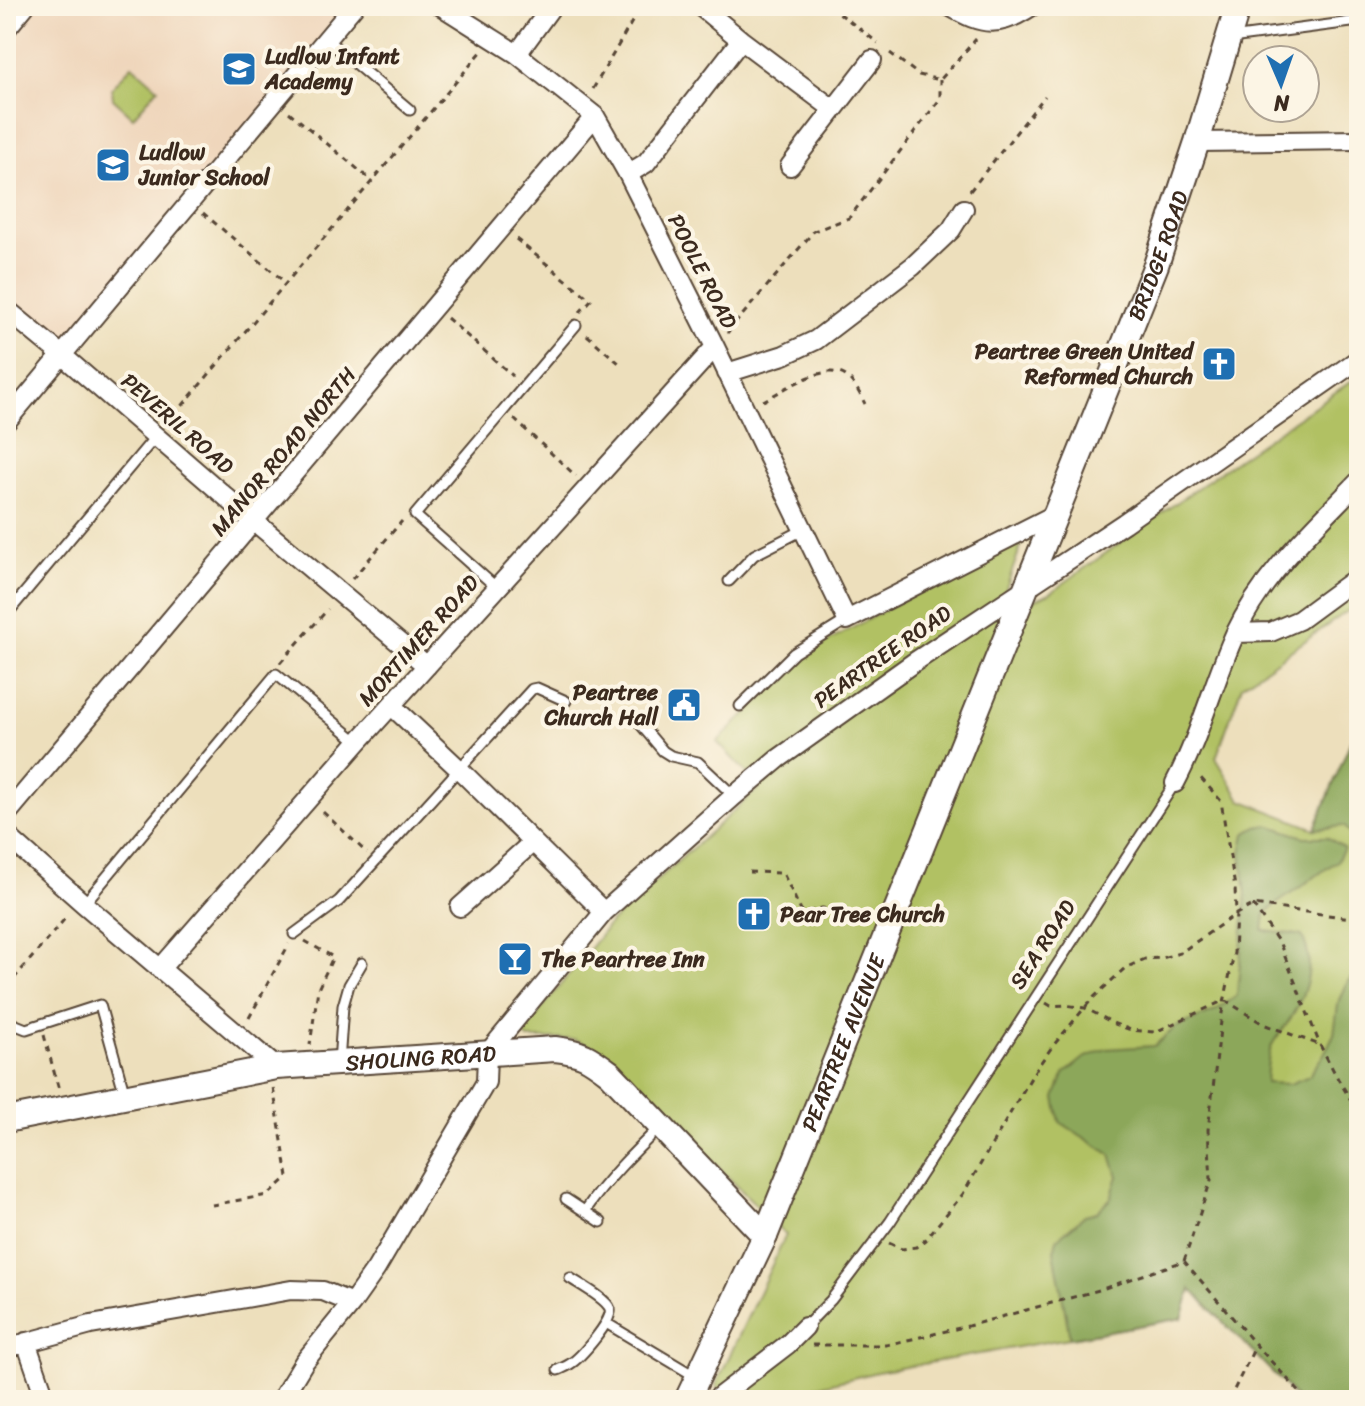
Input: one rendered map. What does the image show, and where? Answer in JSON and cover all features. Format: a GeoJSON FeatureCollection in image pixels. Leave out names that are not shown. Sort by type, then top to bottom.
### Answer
{"type":"FeatureCollection","features":[{"type":"Feature","properties":{"kind":"street"},"geometry":{"type":"LineString","coordinates":[[6,29],[25,6]]}},
{"type":"Feature","properties":{"kind":"street"},"geometry":{"type":"LineString","coordinates":[[6,422],[354,6]]}},
{"type":"Feature","properties":{"kind":"street","name":"POOLE ROAD"},"geometry":{"type":"LineString","coordinates":[[441,6],[517,54],[589,111],[628,174],[847,620]]}},
{"type":"Feature","properties":{"kind":"street"},"geometry":{"type":"LineString","coordinates":[[517,54],[552,6]]}},
{"type":"Feature","properties":{"kind":"street"},"geometry":{"type":"LineString","coordinates":[[700,6],[833,109]]}},
{"type":"Feature","properties":{"kind":"street"},"geometry":{"type":"LineString","coordinates":[[949,6],[967,17],[990,23],[1015,17],[1032,6]]}},
{"type":"Feature","properties":{"kind":"street","name":"BRIDGE ROAD"},"geometry":{"type":"LineString","coordinates":[[1024,590],[1156,265],[1238,6]]}},
{"type":"Feature","properties":{"kind":"street"},"geometry":{"type":"LineString","coordinates":[[628,174],[646,163],[741,40]]}},
{"type":"Feature","properties":{"kind":"street"},"geometry":{"type":"LineString","coordinates":[[790,166],[872,60]]}},
{"type":"Feature","properties":{"kind":"street","name":"MANOR ROAD NORTH"},"geometry":{"type":"LineString","coordinates":[[6,815],[435,308],[502,227],[589,111]]}},
{"type":"Feature","properties":{"kind":"street"},"geometry":{"type":"LineString","coordinates":[[1197,142],[1359,140]]}},
{"type":"Feature","properties":{"kind":"street"},"geometry":{"type":"LineString","coordinates":[[727,373],[784,355],[816,340],[959,234],[964,209]]}},
{"type":"Feature","properties":{"kind":"street","name":"PEVERIL ROAD"},"geometry":{"type":"LineString","coordinates":[[6,309],[427,666]]}},
{"type":"Feature","properties":{"kind":"street","name":"MORTIMER ROAD"},"geometry":{"type":"LineString","coordinates":[[160,969],[358,742],[715,347]]}},
{"type":"Feature","properties":{"kind":"street","name":"PEARTREE ROAD"},"geometry":{"type":"LineString","coordinates":[[487,1054],[604,912],[778,759],[973,621],[1024,590],[1359,359]]}},
{"type":"Feature","properties":{"kind":"street","name":"SEA ROAD"},"geometry":{"type":"LineString","coordinates":[[1175,783],[1236,633],[1268,578],[1359,481]]}},
{"type":"Feature","properties":{"kind":"street"},"geometry":{"type":"LineString","coordinates":[[847,620],[1054,515]]}},
{"type":"Feature","properties":{"kind":"street"},"geometry":{"type":"LineString","coordinates":[[1236,633],[1271,632],[1299,620],[1359,576]]}},
{"type":"Feature","properties":{"kind":"street","name":"PEARTREE AVENUE"},"geometry":{"type":"LineString","coordinates":[[687,1400],[765,1236],[1024,590]]}},
{"type":"Feature","properties":{"kind":"street"},"geometry":{"type":"LineString","coordinates":[[392,706],[604,912]]}},
{"type":"Feature","properties":{"kind":"street"},"geometry":{"type":"LineString","coordinates":[[6,835],[273,1067]]}},
{"type":"Feature","properties":{"kind":"street"},"geometry":{"type":"LineString","coordinates":[[460,907],[533,842]]}},
{"type":"Feature","properties":{"kind":"street","name":"SHOLING ROAD"},"geometry":{"type":"LineString","coordinates":[[6,1120],[273,1067],[555,1049],[575,1051],[610,1073],[765,1236]]}},
{"type":"Feature","properties":{"kind":"street"},"geometry":{"type":"LineString","coordinates":[[281,1400],[304,1362],[376,1269],[486,1082],[487,1054]]}},
{"type":"Feature","properties":{"kind":"street"},"geometry":{"type":"LineString","coordinates":[[6,1348],[91,1325],[291,1290],[323,1291],[352,1303]]}},
{"type":"Feature","properties":{"kind":"street","name":"SEA ROAD"},"geometry":{"type":"LineString","coordinates":[[715,1400],[788,1344],[805,1327]]}},
{"type":"Feature","properties":{"kind":"street"},"geometry":{"type":"LineString","coordinates":[[26,1342],[46,1400]]}},
{"type":"Feature","properties":{"kind":"lane"},"geometry":{"type":"LineString","coordinates":[[1228,38],[1359,21]]}},
{"type":"Feature","properties":{"kind":"lane"},"geometry":{"type":"LineString","coordinates":[[326,39],[410,110]]}},
{"type":"Feature","properties":{"kind":"lane"},"geometry":{"type":"LineString","coordinates":[[497,588],[415,515],[576,325]]}},
{"type":"Feature","properties":{"kind":"lane"},"geometry":{"type":"LineString","coordinates":[[6,615],[156,436]]}},
{"type":"Feature","properties":{"kind":"lane"},"geometry":{"type":"LineString","coordinates":[[729,581],[754,555],[803,530]]}},
{"type":"Feature","properties":{"kind":"lane"},"geometry":{"type":"LineString","coordinates":[[740,706],[794,653],[847,620]]}},
{"type":"Feature","properties":{"kind":"lane"},"geometry":{"type":"LineString","coordinates":[[82,902],[276,674],[358,742]]}},
{"type":"Feature","properties":{"kind":"lane"},"geometry":{"type":"LineString","coordinates":[[294,934],[339,901],[532,689],[537,688],[566,701]]}},
{"type":"Feature","properties":{"kind":"lane"},"geometry":{"type":"LineString","coordinates":[[636,719],[663,751],[698,762],[734,796]]}},
{"type":"Feature","properties":{"kind":"lane","name":"SEA ROAD"},"geometry":{"type":"LineString","coordinates":[[805,1327],[831,1300],[881,1234],[1175,783]]}},
{"type":"Feature","properties":{"kind":"lane"},"geometry":{"type":"LineString","coordinates":[[339,1063],[343,1006],[349,985],[362,963]]}},
{"type":"Feature","properties":{"kind":"lane"},"geometry":{"type":"LineString","coordinates":[[6,1021],[26,1029],[100,1005],[126,1096]]}},
{"type":"Feature","properties":{"kind":"lane"},"geometry":{"type":"LineString","coordinates":[[585,1211],[661,1126]]}},
{"type":"Feature","properties":{"kind":"lane"},"geometry":{"type":"LineString","coordinates":[[566,1199],[601,1222]]}},
{"type":"Feature","properties":{"kind":"lane"},"geometry":{"type":"LineString","coordinates":[[558,1370],[571,1364],[585,1350],[606,1323],[610,1308],[605,1301],[570,1278]]}},
{"type":"Feature","properties":{"kind":"lane"},"geometry":{"type":"LineString","coordinates":[[606,1323],[698,1378]]}},
{"type":"Feature","properties":{"kind":"path"},"geometry":{"type":"LineString","coordinates":[[589,111],[641,6]]}},
{"type":"Feature","properties":{"kind":"path"},"geometry":{"type":"LineString","coordinates":[[830,6],[919,75],[940,80]]}},
{"type":"Feature","properties":{"kind":"path"},"geometry":{"type":"LineString","coordinates":[[715,347],[814,231],[849,218],[940,99],[940,80],[990,23]]}},
{"type":"Feature","properties":{"kind":"path"},"geometry":{"type":"LineString","coordinates":[[156,436],[493,39]]}},
{"type":"Feature","properties":{"kind":"path"},"geometry":{"type":"LineString","coordinates":[[964,209],[965,197],[1045,96]]}},
{"type":"Feature","properties":{"kind":"path"},"geometry":{"type":"LineString","coordinates":[[275,100],[372,181]]}},
{"type":"Feature","properties":{"kind":"path"},"geometry":{"type":"LineString","coordinates":[[190,202],[286,283]]}},
{"type":"Feature","properties":{"kind":"path"},"geometry":{"type":"LineString","coordinates":[[502,227],[591,300],[572,322],[620,364]]}},
{"type":"Feature","properties":{"kind":"path"},"geometry":{"type":"LineString","coordinates":[[435,308],[524,386]]}},
{"type":"Feature","properties":{"kind":"path"},"geometry":{"type":"LineString","coordinates":[[746,411],[810,377],[834,371],[845,375],[865,404]]}},
{"type":"Feature","properties":{"kind":"path"},"geometry":{"type":"LineString","coordinates":[[504,410],[588,487]]}},
{"type":"Feature","properties":{"kind":"path"},"geometry":{"type":"LineString","coordinates":[[276,674],[277,667],[407,515],[415,515]]}},
{"type":"Feature","properties":{"kind":"path"},"geometry":{"type":"LineString","coordinates":[[1184,1261],[1211,1180],[1208,1130],[1234,953],[1236,914],[1235,887],[1221,801],[1186,762]]}},
{"type":"Feature","properties":{"kind":"path"},"geometry":{"type":"LineString","coordinates":[[309,799],[376,861]]}},
{"type":"Feature","properties":{"kind":"path"},"geometry":{"type":"LineString","coordinates":[[749,872],[783,873],[802,913],[822,908],[839,909],[868,914],[891,923]]}},
{"type":"Feature","properties":{"kind":"path"},"geometry":{"type":"LineString","coordinates":[[6,988],[82,902]]}},
{"type":"Feature","properties":{"kind":"path"},"geometry":{"type":"LineString","coordinates":[[1253,905],[1280,944],[1320,1045],[1359,1113]]}},
{"type":"Feature","properties":{"kind":"path"},"geometry":{"type":"LineString","coordinates":[[881,1234],[891,1246],[902,1249],[916,1247],[925,1240],[963,1194],[1052,1047],[1092,999],[1125,968],[1145,959],[1180,953],[1253,905],[1359,919]]}},
{"type":"Feature","properties":{"kind":"path"},"geometry":{"type":"LineString","coordinates":[[239,1035],[294,934],[333,957],[318,989],[307,1065]]}},
{"type":"Feature","properties":{"kind":"path"},"geometry":{"type":"LineString","coordinates":[[1036,998],[1051,1006],[1085,1008],[1123,1027],[1155,1032],[1225,1000]]}},
{"type":"Feature","properties":{"kind":"path"},"geometry":{"type":"LineString","coordinates":[[1225,1000],[1263,1024],[1320,1045]]}},
{"type":"Feature","properties":{"kind":"path"},"geometry":{"type":"LineString","coordinates":[[41,1024],[64,1109]]}},
{"type":"Feature","properties":{"kind":"path"},"geometry":{"type":"LineString","coordinates":[[212,1205],[268,1195],[288,1177],[273,1067]]}},
{"type":"Feature","properties":{"kind":"path"},"geometry":{"type":"LineString","coordinates":[[1353,1103],[1359,1097]]}},
{"type":"Feature","properties":{"kind":"path"},"geometry":{"type":"LineString","coordinates":[[788,1344],[886,1345],[1099,1290],[1184,1261]]}},
{"type":"Feature","properties":{"kind":"path"},"geometry":{"type":"LineString","coordinates":[[1184,1261],[1307,1400]]}},
{"type":"Feature","properties":{"kind":"path"},"geometry":{"type":"LineString","coordinates":[[1229,1400],[1256,1345]]}},
{"type":"Feature","properties":{"kind":"shaded area","name":"Ludlow Junior School"},"geometry":{"type":"Polygon","coordinates":[[[25,6],[354,6],[63,356],[6,309],[6,29],[25,6]]]}},
{"type":"Feature","properties":{"kind":"shaded area"},"geometry":{"type":"Polygon","coordinates":[[[1262,6],[1358,6],[1358,12],[1286,25],[1259,18],[1262,6]]]}},
{"type":"Feature","properties":{"kind":"green space"},"geometry":{"type":"Polygon","coordinates":[[[132,65],[158,88],[133,117],[113,99],[112,88],[132,65]]]}},
{"type":"Feature","properties":{"kind":"green space"},"geometry":{"type":"Polygon","coordinates":[[[1359,376],[1359,603],[1242,685],[1216,758],[1241,800],[1315,829],[1354,733],[1359,729],[1359,1400],[1297,1400],[1191,1289],[1182,1318],[877,1372],[763,1400],[724,1400],[716,1385],[786,1235],[600,1049],[574,1039],[528,1039],[523,1032],[610,923],[760,787],[717,742],[808,653],[899,602],[1023,540],[996,617],[1050,593],[1359,376]]]}},
{"type":"Feature","properties":{"kind":"green space"},"geometry":{"type":"Polygon","coordinates":[[[1359,729],[1359,844],[1344,826],[1315,829],[1354,733],[1359,729]]]}},
{"type":"Feature","properties":{"kind":"green space"},"geometry":{"type":"Polygon","coordinates":[[[1268,825],[1304,837],[1327,837],[1344,848],[1337,861],[1265,914],[1263,930],[1302,936],[1309,968],[1301,999],[1272,1045],[1266,1083],[1290,1084],[1309,1076],[1334,1034],[1338,1005],[1348,981],[1359,969],[1359,1400],[1297,1400],[1191,1289],[1182,1318],[1070,1338],[1054,1251],[1057,1239],[1085,1215],[1097,1212],[1111,1198],[1118,1176],[1111,1155],[1060,1122],[1055,1098],[1064,1074],[1084,1058],[1106,1049],[1154,1046],[1176,1027],[1213,1012],[1237,996],[1246,894],[1241,853],[1245,834],[1268,825]]]}},
{"type":"Feature","properties":{"kind":"place","name":"Ludlow Infant Academy"},"geometry":{"type":"Point","coordinates":[239,69]}},
{"type":"Feature","properties":{"kind":"place","name":"Ludlow Junior School"},"geometry":{"type":"Point","coordinates":[113,165]}},
{"type":"Feature","properties":{"kind":"place","name":"Peartree Green United Reformed Church"},"geometry":{"type":"Point","coordinates":[1219,364]}},
{"type":"Feature","properties":{"kind":"place","name":"Peartree Church Hall"},"geometry":{"type":"Point","coordinates":[684,705]}},
{"type":"Feature","properties":{"kind":"place","name":"Pear Tree Church"},"geometry":{"type":"Point","coordinates":[754,914]}},
{"type":"Feature","properties":{"kind":"place","name":"The Peartree Inn"},"geometry":{"type":"Point","coordinates":[515,959]}}]}
